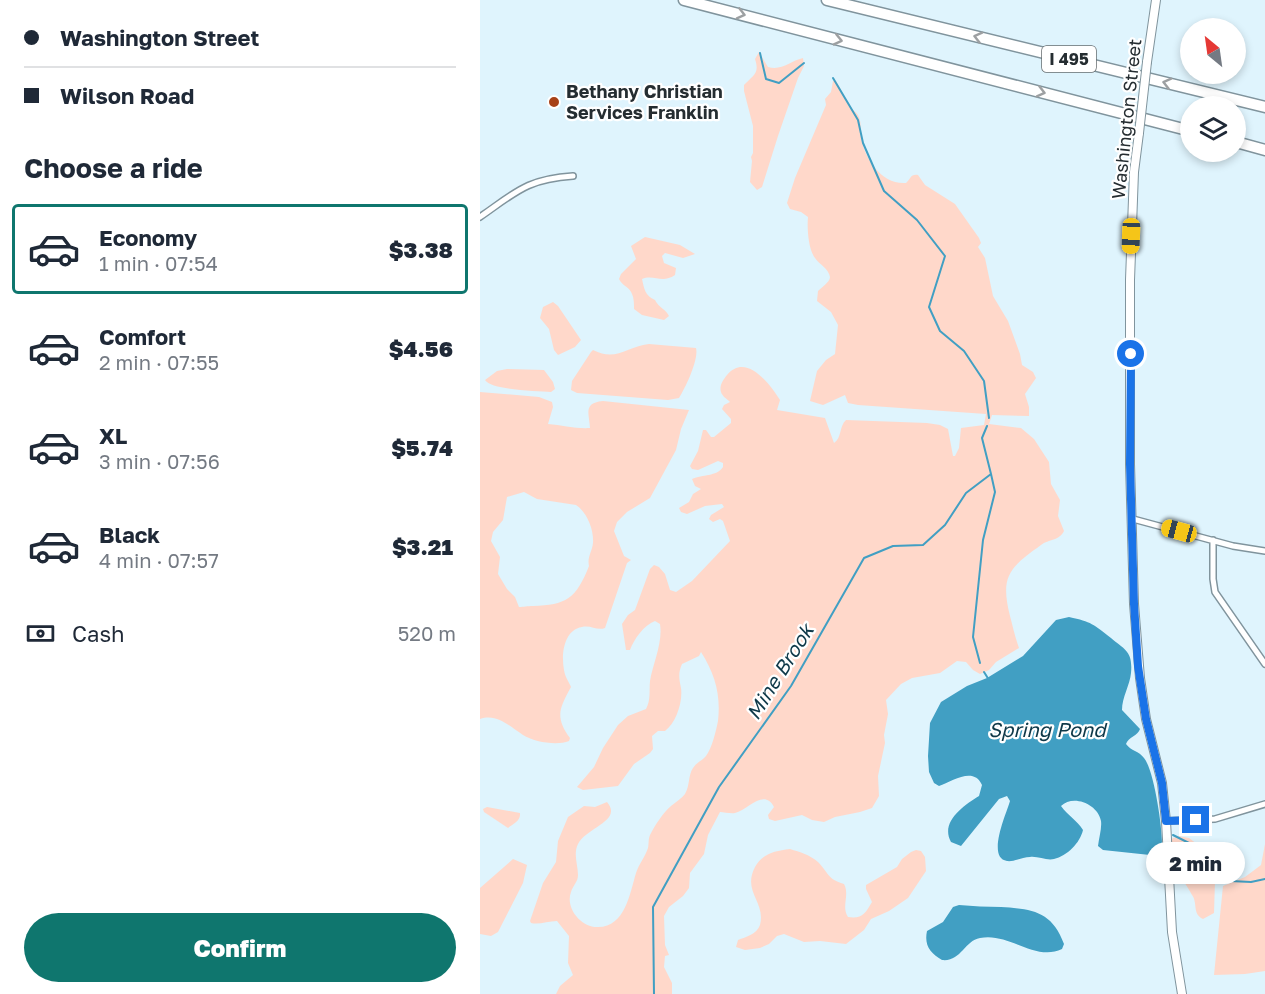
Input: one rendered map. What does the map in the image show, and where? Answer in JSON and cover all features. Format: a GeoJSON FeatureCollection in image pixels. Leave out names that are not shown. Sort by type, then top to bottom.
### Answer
{"type":"FeatureCollection","features":[{"type":"Feature","properties":{"kind":"highway","name":"I 495"},"geometry":{"type":"LineString","coordinates":[[684,0],[1180,128]]}},
{"type":"Feature","properties":{"kind":"highway","name":"I 495"},"geometry":{"type":"LineString","coordinates":[[827,0],[1265,107]]}},
{"type":"Feature","properties":{"kind":"highway"},"geometry":{"type":"LineString","coordinates":[[1246,145],[1265,150]]}},
{"type":"Feature","properties":{"kind":"main road","name":"Washington Street"},"geometry":{"type":"LineString","coordinates":[[1156,0],[1134,172],[1130,280],[1130,464],[1134,604],[1140,678],[1146,719],[1162,783],[1172,932],[1182,994]]}},
{"type":"Feature","properties":{"kind":"street"},"geometry":{"type":"LineString","coordinates":[[480,217],[526,185],[550,178],[573,176]]}},
{"type":"Feature","properties":{"kind":"street"},"geometry":{"type":"LineString","coordinates":[[1133,519],[1233,546],[1265,551]]}},
{"type":"Feature","properties":{"kind":"street"},"geometry":{"type":"LineString","coordinates":[[1213,540],[1215,592],[1265,664]]}},
{"type":"Feature","properties":{"kind":"street"},"geometry":{"type":"LineString","coordinates":[[1166,821],[1215,819],[1265,804]]}},
{"type":"Feature","properties":{"kind":"shaded area"},"geometry":{"type":"Polygon","coordinates":[[[759,52],[768,67],[782,67],[803,58],[804,66],[762,187],[757,190],[750,182],[753,126],[744,85],[756,71],[755,59],[759,52]]]}},
{"type":"Feature","properties":{"kind":"shaded area"},"geometry":{"type":"Polygon","coordinates":[[[833,81],[836,81],[850,107],[858,115],[863,146],[876,169],[889,180],[897,183],[906,183],[912,176],[918,175],[925,185],[955,204],[979,238],[981,243],[978,247],[985,258],[993,296],[1008,321],[1022,365],[1033,372],[1036,378],[1025,394],[1029,416],[992,415],[989,424],[1021,428],[1034,439],[1049,462],[1051,484],[1060,500],[1058,516],[1064,531],[1059,537],[1044,543],[1021,560],[1010,574],[1006,591],[1007,602],[1019,648],[980,674],[966,662],[957,661],[940,673],[912,678],[901,684],[886,700],[888,714],[878,776],[879,796],[872,808],[824,822],[802,815],[775,821],[769,819],[768,815],[774,807],[766,800],[756,802],[735,813],[720,812],[708,835],[704,854],[690,873],[689,888],[669,907],[664,916],[665,945],[669,955],[665,956],[664,967],[672,983],[672,994],[556,994],[560,986],[573,975],[568,963],[569,936],[557,921],[537,924],[530,921],[543,883],[556,862],[558,841],[568,817],[584,806],[595,807],[607,802],[611,809],[607,819],[582,838],[578,844],[576,856],[578,877],[570,898],[572,910],[585,924],[597,927],[606,926],[614,922],[625,908],[637,870],[648,848],[650,835],[665,812],[685,794],[691,771],[706,756],[715,734],[719,711],[718,694],[710,668],[701,652],[699,656],[682,664],[679,676],[681,700],[678,712],[665,731],[658,731],[652,736],[653,749],[650,753],[634,764],[618,786],[583,790],[577,787],[594,767],[618,725],[628,716],[648,706],[650,681],[660,638],[660,624],[655,621],[643,629],[630,650],[626,650],[622,624],[635,610],[650,569],[654,565],[659,567],[665,574],[670,590],[676,592],[692,581],[730,541],[723,521],[720,519],[713,522],[709,519],[711,515],[724,507],[722,504],[705,506],[687,514],[681,512],[679,508],[689,502],[693,494],[701,489],[695,486],[692,479],[713,474],[723,467],[723,463],[718,461],[698,470],[690,466],[698,451],[703,430],[714,437],[731,423],[731,419],[722,409],[730,402],[722,395],[721,390],[726,377],[734,369],[742,367],[757,373],[780,400],[777,410],[825,418],[834,443],[846,420],[927,423],[948,429],[953,456],[955,456],[959,448],[961,428],[984,425],[986,414],[858,405],[848,403],[845,395],[823,405],[810,401],[817,371],[826,360],[835,354],[838,325],[831,312],[817,301],[818,291],[830,277],[811,249],[808,217],[790,209],[787,203],[795,178],[826,105],[825,99],[831,92],[833,81]]]}},
{"type":"Feature","properties":{"kind":"shaded area"},"geometry":{"type":"Polygon","coordinates":[[[645,237],[680,245],[695,254],[683,258],[665,253],[662,256],[664,263],[676,268],[675,275],[666,279],[642,279],[647,294],[669,316],[664,320],[642,315],[634,309],[631,292],[619,279],[636,259],[631,246],[645,237]]]}},
{"type":"Feature","properties":{"kind":"shaded area"},"geometry":{"type":"Polygon","coordinates":[[[553,302],[581,340],[575,347],[558,355],[554,350],[549,329],[540,318],[543,307],[553,302]]]}},
{"type":"Feature","properties":{"kind":"shaded area"},"geometry":{"type":"Polygon","coordinates":[[[649,344],[696,348],[694,366],[679,398],[668,400],[577,393],[571,390],[572,381],[593,350],[608,355],[649,344]]]}},
{"type":"Feature","properties":{"kind":"shaded area"},"geometry":{"type":"Polygon","coordinates":[[[544,370],[555,389],[551,392],[515,389],[496,386],[485,380],[497,371],[544,370]]]}},
{"type":"Feature","properties":{"kind":"shaded area"},"geometry":{"type":"Polygon","coordinates":[[[480,392],[539,397],[552,402],[553,407],[548,424],[580,428],[590,428],[588,413],[590,406],[603,401],[689,410],[676,450],[650,498],[627,512],[617,522],[614,531],[624,556],[631,560],[627,563],[605,628],[576,629],[565,644],[564,670],[571,687],[560,713],[562,724],[570,738],[569,741],[552,743],[539,741],[523,735],[497,719],[480,719],[480,392]],[[524,492],[507,497],[503,520],[493,532],[491,541],[500,557],[498,574],[515,597],[519,607],[562,602],[574,593],[589,566],[593,543],[589,522],[580,508],[576,505],[537,499],[524,492]]]}},
{"type":"Feature","properties":{"kind":"shaded area"},"geometry":{"type":"Polygon","coordinates":[[[487,807],[520,813],[519,818],[508,828],[484,812],[483,809],[487,807]]]}},
{"type":"Feature","properties":{"kind":"shaded area"},"geometry":{"type":"Polygon","coordinates":[[[1178,836],[1189,838],[1201,847],[1205,872],[1215,881],[1214,913],[1203,919],[1197,914],[1194,898],[1176,867],[1171,839],[1178,836]]]}},
{"type":"Feature","properties":{"kind":"shaded area"},"geometry":{"type":"Polygon","coordinates":[[[1265,844],[1265,971],[1214,975],[1223,886],[1245,877],[1261,865],[1265,844]]]}},
{"type":"Feature","properties":{"kind":"shaded area"},"geometry":{"type":"Polygon","coordinates":[[[790,849],[812,857],[831,878],[844,884],[846,888],[845,909],[848,917],[863,915],[872,902],[866,885],[897,867],[902,859],[911,852],[921,851],[925,857],[926,871],[908,898],[889,911],[871,919],[864,930],[846,944],[804,942],[784,934],[760,948],[745,950],[736,947],[738,940],[754,933],[760,925],[760,910],[751,883],[755,867],[766,856],[790,849]]]}},
{"type":"Feature","properties":{"kind":"shaded area"},"geometry":{"type":"Polygon","coordinates":[[[513,859],[527,865],[523,883],[498,932],[491,936],[480,934],[480,888],[513,859]]]}},
{"type":"Feature","properties":{"kind":"water","name":"Spring Pond"},"geometry":{"type":"Polygon","coordinates":[[[1069,617],[1088,622],[1096,627],[1124,649],[1131,660],[1131,673],[1122,710],[1140,729],[1126,744],[1140,754],[1148,764],[1157,798],[1162,834],[1162,842],[1158,850],[1150,855],[1103,850],[1098,846],[1101,824],[1099,815],[1090,806],[1072,801],[1061,806],[1083,830],[1079,840],[1072,848],[1064,855],[1054,859],[1030,857],[1007,861],[1001,858],[998,844],[1010,801],[1007,796],[999,799],[961,846],[951,842],[948,828],[951,821],[960,810],[979,796],[982,785],[974,776],[956,778],[939,786],[934,783],[929,772],[930,723],[941,702],[1023,656],[1056,620],[1069,617]]]}},
{"type":"Feature","properties":{"kind":"water"},"geometry":{"type":"Polygon","coordinates":[[[959,905],[1012,908],[1040,914],[1053,925],[1064,944],[1062,949],[1042,952],[1001,939],[980,938],[970,943],[954,958],[942,960],[929,948],[926,940],[927,931],[943,922],[953,907],[959,905]]]}},
{"type":"Feature","properties":{"kind":"waterway","name":"Mine Brook"},"geometry":{"type":"LineString","coordinates":[[760,53],[766,79],[779,83],[804,63]]}},
{"type":"Feature","properties":{"kind":"waterway","name":"Mine Brook"},"geometry":{"type":"LineString","coordinates":[[833,78],[858,120],[863,143],[884,191],[917,220],[945,256],[929,307],[940,331],[964,351],[984,381],[989,418]]}},
{"type":"Feature","properties":{"kind":"waterway","name":"Mine Brook"},"geometry":{"type":"LineString","coordinates":[[654,994],[653,907],[719,787],[791,686],[864,558],[893,546],[923,545],[945,525],[966,493],[991,474],[982,438],[987,426]]}},
{"type":"Feature","properties":{"kind":"waterway"},"geometry":{"type":"LineString","coordinates":[[980,663],[973,637],[983,540],[995,492],[991,474]]}},
{"type":"Feature","properties":{"kind":"waterway"},"geometry":{"type":"LineString","coordinates":[[984,672],[989,680]]}},
{"type":"Feature","properties":{"kind":"waterway"},"geometry":{"type":"LineString","coordinates":[[1173,835],[1193,845],[1210,880],[1251,882],[1265,879]]}},
{"type":"Feature","properties":{"kind":"place","name":"Bethany Christian Services Franklin"},"geometry":{"type":"Point","coordinates":[554,102]}},
{"type":"Feature","properties":{"kind":"route"},"geometry":{"type":"LineString","coordinates":[[1131,354],[1130,464],[1134,539],[1134,604],[1140,678],[1146,719],[1162,783],[1166,821],[1196,820]]}}]}
